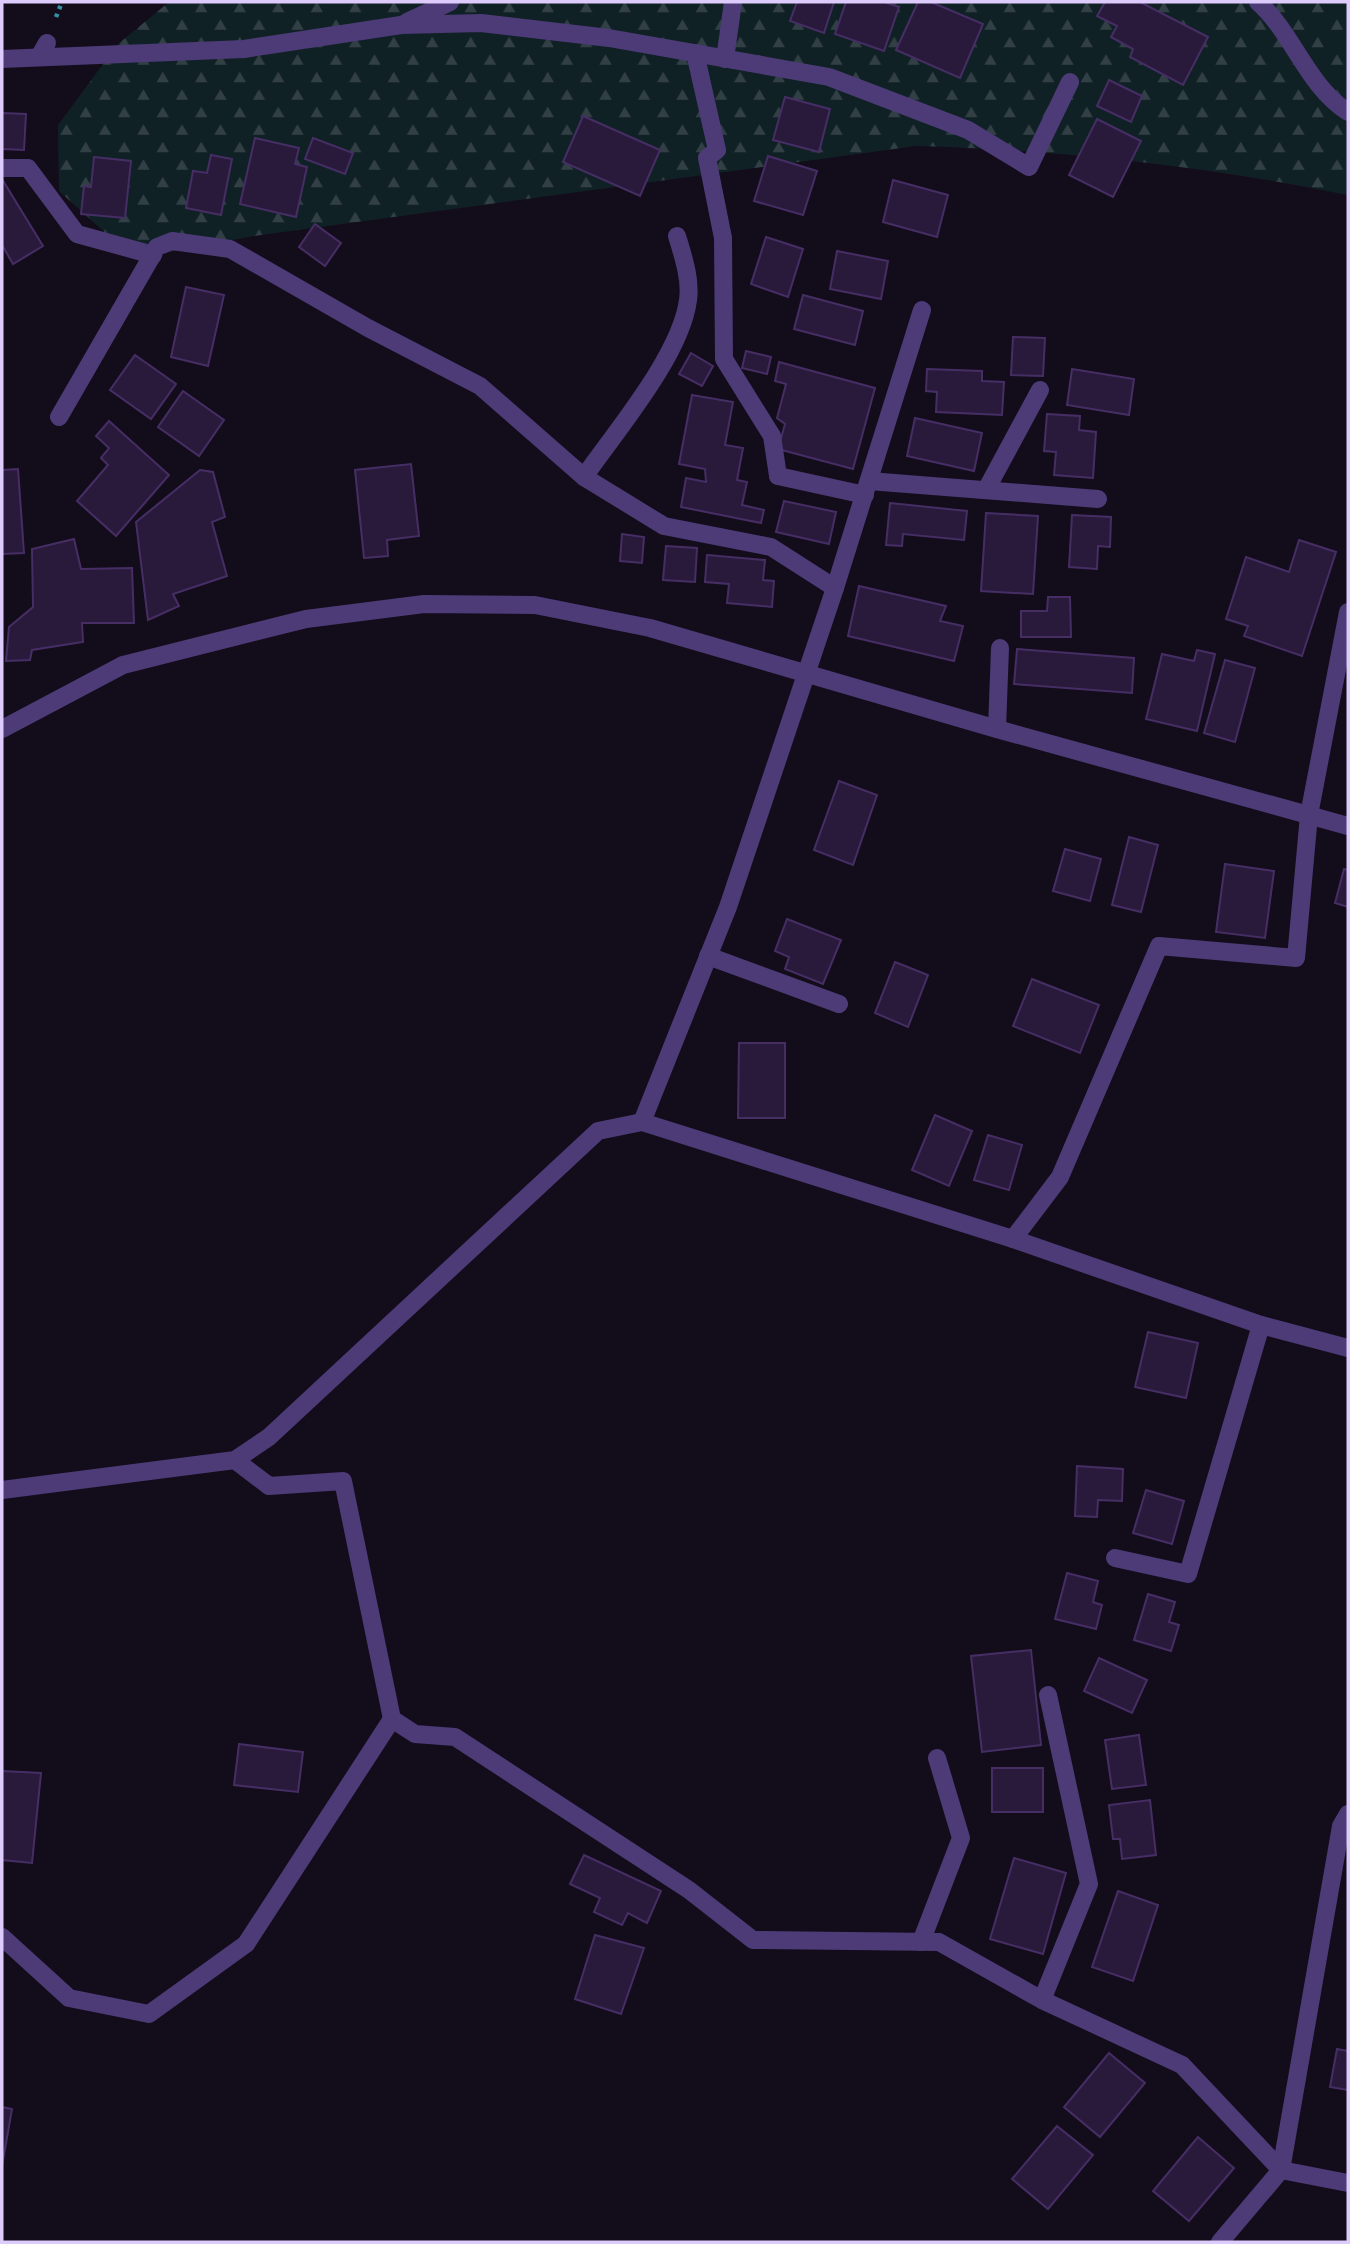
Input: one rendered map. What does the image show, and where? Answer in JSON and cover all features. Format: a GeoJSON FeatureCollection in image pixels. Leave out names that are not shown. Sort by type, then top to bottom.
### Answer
{"type":"FeatureCollection","features":[{"type":"Feature","properties":{"kind":"street"},"geometry":{"type":"LineString","coordinates":[[401,26],[450,2]]}},
{"type":"Feature","properties":{"kind":"street"},"geometry":{"type":"LineString","coordinates":[[725,59],[733,2]]}},
{"type":"Feature","properties":{"kind":"street"},"geometry":{"type":"LineString","coordinates":[[1258,2],[1276,18],[1304,65],[1348,112]]}},
{"type":"Feature","properties":{"kind":"street"},"geometry":{"type":"LineString","coordinates":[[2,59],[43,50],[244,49],[401,26],[481,23],[609,38],[829,77],[968,130],[1029,167],[1070,82]]}},
{"type":"Feature","properties":{"kind":"street"},"geometry":{"type":"LineString","coordinates":[[695,53],[717,150],[707,158],[723,238],[724,359],[772,436],[778,476],[867,488],[986,490],[1098,499]]}},
{"type":"Feature","properties":{"kind":"street"},"geometry":{"type":"LineString","coordinates":[[2,168],[28,168],[77,234],[153,255]]}},
{"type":"Feature","properties":{"kind":"street"},"geometry":{"type":"LineString","coordinates":[[584,477],[644,391],[683,328],[689,297],[685,264],[677,236]]}},
{"type":"Feature","properties":{"kind":"street"},"geometry":{"type":"LineString","coordinates":[[59,417],[158,247],[172,241],[197,242],[230,249],[368,328],[480,386],[584,477],[664,526],[771,547],[835,588]]}},
{"type":"Feature","properties":{"kind":"street"},"geometry":{"type":"LineString","coordinates":[[642,1122],[728,908],[835,588],[922,310]]}},
{"type":"Feature","properties":{"kind":"street"},"geometry":{"type":"LineString","coordinates":[[986,490],[1040,390]]}},
{"type":"Feature","properties":{"kind":"street"},"geometry":{"type":"LineString","coordinates":[[2,729],[123,665],[306,619],[424,604],[535,605],[650,628],[998,729],[1348,826]]}},
{"type":"Feature","properties":{"kind":"street"},"geometry":{"type":"LineString","coordinates":[[1013,1239],[1060,1177],[1158,946],[1296,958],[1309,815],[1348,612]]}},
{"type":"Feature","properties":{"kind":"street"},"geometry":{"type":"LineString","coordinates":[[998,729],[1000,648]]}},
{"type":"Feature","properties":{"kind":"street"},"geometry":{"type":"LineString","coordinates":[[708,956],[839,1003]]}},
{"type":"Feature","properties":{"kind":"street"},"geometry":{"type":"LineString","coordinates":[[2,1490],[235,1460],[269,1437],[598,1132],[642,1122],[1013,1239],[1261,1325],[1348,1348]]}},
{"type":"Feature","properties":{"kind":"street"},"geometry":{"type":"LineString","coordinates":[[1115,1558],[1188,1574],[1261,1325]]}},
{"type":"Feature","properties":{"kind":"street"},"geometry":{"type":"LineString","coordinates":[[2,1937],[69,1998],[149,2014],[246,1944],[392,1719],[343,1482],[269,1486],[235,1460]]}},
{"type":"Feature","properties":{"kind":"street"},"geometry":{"type":"LineString","coordinates":[[1042,2000],[1089,1884],[1048,1695]]}},
{"type":"Feature","properties":{"kind":"street"},"geometry":{"type":"LineString","coordinates":[[392,1719],[415,1734],[455,1737],[689,1891],[753,1940],[939,1942],[1042,2000],[1182,2065],[1281,2170],[1348,2183]]}},
{"type":"Feature","properties":{"kind":"street"},"geometry":{"type":"LineString","coordinates":[[921,1942],[961,1838],[937,1758]]}},
{"type":"Feature","properties":{"kind":"street"},"geometry":{"type":"LineString","coordinates":[[1220,2242],[1281,2170],[1341,1826],[1348,1814]]}},
{"type":"Feature","properties":{"kind":"green space"},"geometry":{"type":"Polygon","coordinates":[[[169,2],[1348,2],[1348,195],[1133,161],[1025,151],[916,146],[254,236],[153,255],[109,236],[59,191],[58,125],[118,44],[169,2]]]}},
{"type":"Feature","properties":{"kind":"building"},"geometry":{"type":"Polygon","coordinates":[[[797,2],[834,2],[824,33],[790,21],[797,2]]]}},
{"type":"Feature","properties":{"kind":"building"},"geometry":{"type":"Polygon","coordinates":[[[846,2],[884,2],[899,7],[884,51],[835,34],[846,2]]]}},
{"type":"Feature","properties":{"kind":"building"},"geometry":{"type":"Polygon","coordinates":[[[918,2],[931,2],[983,24],[960,78],[896,50],[918,2]]]}},
{"type":"Feature","properties":{"kind":"building"},"geometry":{"type":"Polygon","coordinates":[[[1105,2],[1140,2],[1208,37],[1183,85],[1130,57],[1133,49],[1111,37],[1117,26],[1097,16],[1105,2]]]}},
{"type":"Feature","properties":{"kind":"building"},"geometry":{"type":"Polygon","coordinates":[[[1109,80],[1142,96],[1131,122],[1097,106],[1109,80]]]}},
{"type":"Feature","properties":{"kind":"building"},"geometry":{"type":"Polygon","coordinates":[[[785,97],[830,109],[819,152],[773,140],[785,97]]]}},
{"type":"Feature","properties":{"kind":"building"},"geometry":{"type":"Polygon","coordinates":[[[2,113],[26,114],[24,150],[2,149],[2,113]]]}},
{"type":"Feature","properties":{"kind":"building"},"geometry":{"type":"Polygon","coordinates":[[[583,116],[660,150],[640,196],[563,162],[583,116]]]}},
{"type":"Feature","properties":{"kind":"building"},"geometry":{"type":"Polygon","coordinates":[[[1097,119],[1141,141],[1113,197],[1069,175],[1097,119]]]}},
{"type":"Feature","properties":{"kind":"building"},"geometry":{"type":"Polygon","coordinates":[[[255,138],[299,148],[295,164],[307,167],[296,217],[240,204],[255,138]]]}},
{"type":"Feature","properties":{"kind":"building"},"geometry":{"type":"Polygon","coordinates":[[[313,138],[353,153],[345,174],[305,159],[313,138]]]}},
{"type":"Feature","properties":{"kind":"building"},"geometry":{"type":"Polygon","coordinates":[[[211,155],[232,159],[221,215],[186,208],[193,171],[207,173],[211,155]]]}},
{"type":"Feature","properties":{"kind":"building"},"geometry":{"type":"Polygon","coordinates":[[[768,156],[817,171],[803,215],[754,201],[768,156]]]}},
{"type":"Feature","properties":{"kind":"building"},"geometry":{"type":"Polygon","coordinates":[[[94,157],[131,161],[125,218],[81,214],[84,186],[91,187],[94,157]]]}},
{"type":"Feature","properties":{"kind":"building"},"geometry":{"type":"Polygon","coordinates":[[[2,179],[43,246],[13,264],[2,245],[2,179]]]}},
{"type":"Feature","properties":{"kind":"building"},"geometry":{"type":"Polygon","coordinates":[[[893,180],[948,195],[937,237],[883,222],[893,180]]]}},
{"type":"Feature","properties":{"kind":"building"},"geometry":{"type":"Polygon","coordinates":[[[315,224],[341,243],[325,266],[299,247],[315,224]]]}},
{"type":"Feature","properties":{"kind":"building"},"geometry":{"type":"Polygon","coordinates":[[[766,237],[803,249],[788,297],[751,284],[766,237]]]}},
{"type":"Feature","properties":{"kind":"building"},"geometry":{"type":"Polygon","coordinates":[[[837,251],[888,261],[881,299],[830,289],[837,251]]]}},
{"type":"Feature","properties":{"kind":"building"},"geometry":{"type":"Polygon","coordinates":[[[186,287],[224,295],[208,366],[171,357],[186,287]]]}},
{"type":"Feature","properties":{"kind":"building"},"geometry":{"type":"Polygon","coordinates":[[[803,295],[863,311],[855,345],[794,329],[803,295]]]}},
{"type":"Feature","properties":{"kind":"building"},"geometry":{"type":"Polygon","coordinates":[[[1013,337],[1045,338],[1043,376],[1011,375],[1013,337]]]}},
{"type":"Feature","properties":{"kind":"building"},"geometry":{"type":"Polygon","coordinates":[[[746,351],[771,357],[767,374],[742,368],[746,351]]]}},
{"type":"Feature","properties":{"kind":"building"},"geometry":{"type":"Polygon","coordinates":[[[691,353],[713,366],[702,386],[679,374],[691,353]]]}},
{"type":"Feature","properties":{"kind":"building"},"geometry":{"type":"Polygon","coordinates":[[[135,355],[176,384],[151,419],[110,390],[135,355]]]}},
{"type":"Feature","properties":{"kind":"building"},"geometry":{"type":"Polygon","coordinates":[[[779,362],[875,388],[853,469],[778,449],[785,424],[777,418],[786,384],[775,381],[779,362]]]}},
{"type":"Feature","properties":{"kind":"building"},"geometry":{"type":"Polygon","coordinates":[[[927,369],[982,371],[982,381],[1004,382],[1002,415],[936,412],[937,392],[926,391],[927,369]]]}},
{"type":"Feature","properties":{"kind":"building"},"geometry":{"type":"Polygon","coordinates":[[[1072,369],[1134,379],[1129,415],[1067,405],[1072,369]]]}},
{"type":"Feature","properties":{"kind":"building"},"geometry":{"type":"Polygon","coordinates":[[[183,391],[224,420],[199,456],[158,427],[183,391]]]}},
{"type":"Feature","properties":{"kind":"building"},"geometry":{"type":"Polygon","coordinates":[[[692,395],[733,402],[725,445],[743,448],[737,480],[747,482],[742,505],[764,510],[761,523],[681,507],[686,478],[706,482],[705,469],[679,464],[692,395]]]}},
{"type":"Feature","properties":{"kind":"building"},"geometry":{"type":"Polygon","coordinates":[[[1047,414],[1080,416],[1079,430],[1096,432],[1093,478],[1054,475],[1056,452],[1044,451],[1047,414]]]}},
{"type":"Feature","properties":{"kind":"building"},"geometry":{"type":"Polygon","coordinates":[[[915,418],[982,433],[974,471],[907,456],[915,418]]]}},
{"type":"Feature","properties":{"kind":"building"},"geometry":{"type":"Polygon","coordinates":[[[109,421],[169,475],[116,536],[77,501],[108,465],[101,458],[109,448],[96,436],[109,421]]]}},
{"type":"Feature","properties":{"kind":"building"},"geometry":{"type":"Polygon","coordinates":[[[411,464],[419,536],[387,540],[388,556],[364,558],[355,470],[411,464]]]}},
{"type":"Feature","properties":{"kind":"building"},"geometry":{"type":"Polygon","coordinates":[[[18,469],[24,553],[2,554],[2,470],[18,469]]]}},
{"type":"Feature","properties":{"kind":"building"},"geometry":{"type":"Polygon","coordinates":[[[200,470],[213,472],[225,517],[212,522],[227,576],[173,594],[179,606],[148,620],[136,522],[200,470]]]}},
{"type":"Feature","properties":{"kind":"building"},"geometry":{"type":"Polygon","coordinates":[[[784,501],[836,512],[829,544],[776,532],[784,501]]]}},
{"type":"Feature","properties":{"kind":"building"},"geometry":{"type":"Polygon","coordinates":[[[890,503],[967,511],[964,540],[903,534],[902,546],[886,545],[890,503]]]}},
{"type":"Feature","properties":{"kind":"building"},"geometry":{"type":"Polygon","coordinates":[[[986,513],[1038,516],[1033,594],[981,591],[986,513]]]}},
{"type":"Feature","properties":{"kind":"building"},"geometry":{"type":"Polygon","coordinates":[[[1072,515],[1111,517],[1110,547],[1098,546],[1097,569],[1069,567],[1072,515]]]}},
{"type":"Feature","properties":{"kind":"building"},"geometry":{"type":"Polygon","coordinates":[[[622,534],[644,537],[642,563],[620,561],[622,534]]]}},
{"type":"Feature","properties":{"kind":"building"},"geometry":{"type":"Polygon","coordinates":[[[74,539],[81,569],[132,568],[134,623],[82,623],[83,642],[32,650],[30,660],[6,661],[9,627],[33,607],[32,549],[74,539]]]}},
{"type":"Feature","properties":{"kind":"building"},"geometry":{"type":"Polygon","coordinates":[[[1299,540],[1336,552],[1302,656],[1244,636],[1248,626],[1226,619],[1246,557],[1289,572],[1299,540]]]}},
{"type":"Feature","properties":{"kind":"building"},"geometry":{"type":"Polygon","coordinates":[[[666,546],[697,548],[695,582],[663,580],[666,546]]]}},
{"type":"Feature","properties":{"kind":"building"},"geometry":{"type":"Polygon","coordinates":[[[707,555],[765,560],[763,580],[774,581],[772,607],[727,603],[729,584],[705,582],[707,555]]]}},
{"type":"Feature","properties":{"kind":"building"},"geometry":{"type":"Polygon","coordinates":[[[859,586],[946,606],[940,621],[963,626],[954,661],[848,636],[859,586]]]}},
{"type":"Feature","properties":{"kind":"building"},"geometry":{"type":"Polygon","coordinates":[[[1048,597],[1070,597],[1071,637],[1021,637],[1021,611],[1047,611],[1048,597]]]}},
{"type":"Feature","properties":{"kind":"building"},"geometry":{"type":"Polygon","coordinates":[[[1017,649],[1134,658],[1132,693],[1014,684],[1017,649]]]}},
{"type":"Feature","properties":{"kind":"building"},"geometry":{"type":"Polygon","coordinates":[[[1197,650],[1215,654],[1197,731],[1146,719],[1162,654],[1194,661],[1197,650]]]}},
{"type":"Feature","properties":{"kind":"building"},"geometry":{"type":"Polygon","coordinates":[[[1225,660],[1255,668],[1235,742],[1204,733],[1225,660]]]}},
{"type":"Feature","properties":{"kind":"building"},"geometry":{"type":"Polygon","coordinates":[[[839,781],[877,795],[853,865],[814,850],[839,781]]]}},
{"type":"Feature","properties":{"kind":"building"},"geometry":{"type":"Polygon","coordinates":[[[1129,837],[1158,845],[1141,912],[1112,905],[1129,837]]]}},
{"type":"Feature","properties":{"kind":"building"},"geometry":{"type":"Polygon","coordinates":[[[1065,849],[1101,859],[1090,901],[1053,891],[1065,849]]]}},
{"type":"Feature","properties":{"kind":"building"},"geometry":{"type":"Polygon","coordinates":[[[1225,864],[1274,871],[1265,938],[1216,932],[1225,864]]]}},
{"type":"Feature","properties":{"kind":"building"},"geometry":{"type":"Polygon","coordinates":[[[1344,869],[1348,870],[1348,907],[1335,903],[1344,869]]]}},
{"type":"Feature","properties":{"kind":"building"},"geometry":{"type":"Polygon","coordinates":[[[787,919],[841,940],[823,984],[785,969],[789,957],[775,951],[787,919]]]}},
{"type":"Feature","properties":{"kind":"building"},"geometry":{"type":"Polygon","coordinates":[[[895,962],[928,975],[908,1027],[875,1013],[895,962]]]}},
{"type":"Feature","properties":{"kind":"building"},"geometry":{"type":"Polygon","coordinates":[[[1032,979],[1099,1005],[1080,1053],[1013,1026],[1032,979]]]}},
{"type":"Feature","properties":{"kind":"building"},"geometry":{"type":"Polygon","coordinates":[[[739,1043],[785,1043],[785,1118],[738,1118],[739,1043]]]}},
{"type":"Feature","properties":{"kind":"building"},"geometry":{"type":"Polygon","coordinates":[[[935,1115],[972,1131],[949,1186],[912,1170],[935,1115]]]}},
{"type":"Feature","properties":{"kind":"building"},"geometry":{"type":"Polygon","coordinates":[[[988,1135],[1022,1145],[1009,1190],[974,1180],[988,1135]]]}},
{"type":"Feature","properties":{"kind":"building"},"geometry":{"type":"Polygon","coordinates":[[[1148,1332],[1198,1343],[1186,1398],[1135,1387],[1148,1332]]]}},
{"type":"Feature","properties":{"kind":"building"},"geometry":{"type":"Polygon","coordinates":[[[1077,1466],[1123,1469],[1122,1501],[1098,1500],[1097,1517],[1075,1516],[1077,1466]]]}},
{"type":"Feature","properties":{"kind":"building"},"geometry":{"type":"Polygon","coordinates":[[[1146,1490],[1184,1501],[1172,1544],[1133,1533],[1146,1490]]]}},
{"type":"Feature","properties":{"kind":"building"},"geometry":{"type":"Polygon","coordinates":[[[1067,1573],[1098,1581],[1093,1602],[1102,1605],[1096,1629],[1055,1619],[1067,1573]]]}},
{"type":"Feature","properties":{"kind":"building"},"geometry":{"type":"Polygon","coordinates":[[[1148,1594],[1175,1602],[1169,1622],[1179,1625],[1171,1651],[1134,1640],[1148,1594]]]}},
{"type":"Feature","properties":{"kind":"building"},"geometry":{"type":"Polygon","coordinates":[[[1031,1650],[1041,1745],[982,1752],[971,1656],[1031,1650]]]}},
{"type":"Feature","properties":{"kind":"building"},"geometry":{"type":"Polygon","coordinates":[[[1099,1658],[1147,1680],[1132,1713],[1084,1691],[1099,1658]]]}},
{"type":"Feature","properties":{"kind":"building"},"geometry":{"type":"Polygon","coordinates":[[[1139,1735],[1146,1785],[1112,1789],[1105,1740],[1139,1735]]]}},
{"type":"Feature","properties":{"kind":"building"},"geometry":{"type":"Polygon","coordinates":[[[239,1744],[303,1752],[298,1792],[234,1785],[239,1744]]]}},
{"type":"Feature","properties":{"kind":"building"},"geometry":{"type":"Polygon","coordinates":[[[992,1768],[1043,1768],[1043,1812],[992,1812],[992,1768]]]}},
{"type":"Feature","properties":{"kind":"building"},"geometry":{"type":"Polygon","coordinates":[[[2,1771],[41,1773],[32,1863],[2,1860],[2,1771]]]}},
{"type":"Feature","properties":{"kind":"building"},"geometry":{"type":"Polygon","coordinates":[[[1150,1800],[1156,1855],[1122,1859],[1120,1839],[1113,1839],[1109,1805],[1150,1800]]]}},
{"type":"Feature","properties":{"kind":"building"},"geometry":{"type":"Polygon","coordinates":[[[584,1855],[661,1891],[647,1923],[628,1913],[622,1925],[594,1912],[600,1898],[570,1884],[584,1855]]]}},
{"type":"Feature","properties":{"kind":"building"},"geometry":{"type":"Polygon","coordinates":[[[1014,1858],[1066,1873],[1043,1954],[990,1939],[1014,1858]]]}},
{"type":"Feature","properties":{"kind":"building"},"geometry":{"type":"Polygon","coordinates":[[[1118,1891],[1158,1905],[1133,1981],[1092,1967],[1118,1891]]]}},
{"type":"Feature","properties":{"kind":"building"},"geometry":{"type":"Polygon","coordinates":[[[595,1935],[644,1948],[621,2014],[575,1999],[595,1935]]]}},
{"type":"Feature","properties":{"kind":"building"},"geometry":{"type":"Polygon","coordinates":[[[1337,2049],[1348,2051],[1348,2090],[1330,2087],[1337,2049]]]}},
{"type":"Feature","properties":{"kind":"building"},"geometry":{"type":"Polygon","coordinates":[[[1109,2053],[1145,2083],[1100,2137],[1064,2107],[1109,2053]]]}},
{"type":"Feature","properties":{"kind":"building"},"geometry":{"type":"Polygon","coordinates":[[[2,2107],[12,2109],[2,2166],[2,2107]]]}},
{"type":"Feature","properties":{"kind":"building"},"geometry":{"type":"Polygon","coordinates":[[[1057,2126],[1093,2155],[1048,2209],[1012,2179],[1057,2126]]]}},
{"type":"Feature","properties":{"kind":"building"},"geometry":{"type":"Polygon","coordinates":[[[1198,2137],[1234,2168],[1189,2221],[1153,2191],[1198,2137]]]}}]}
